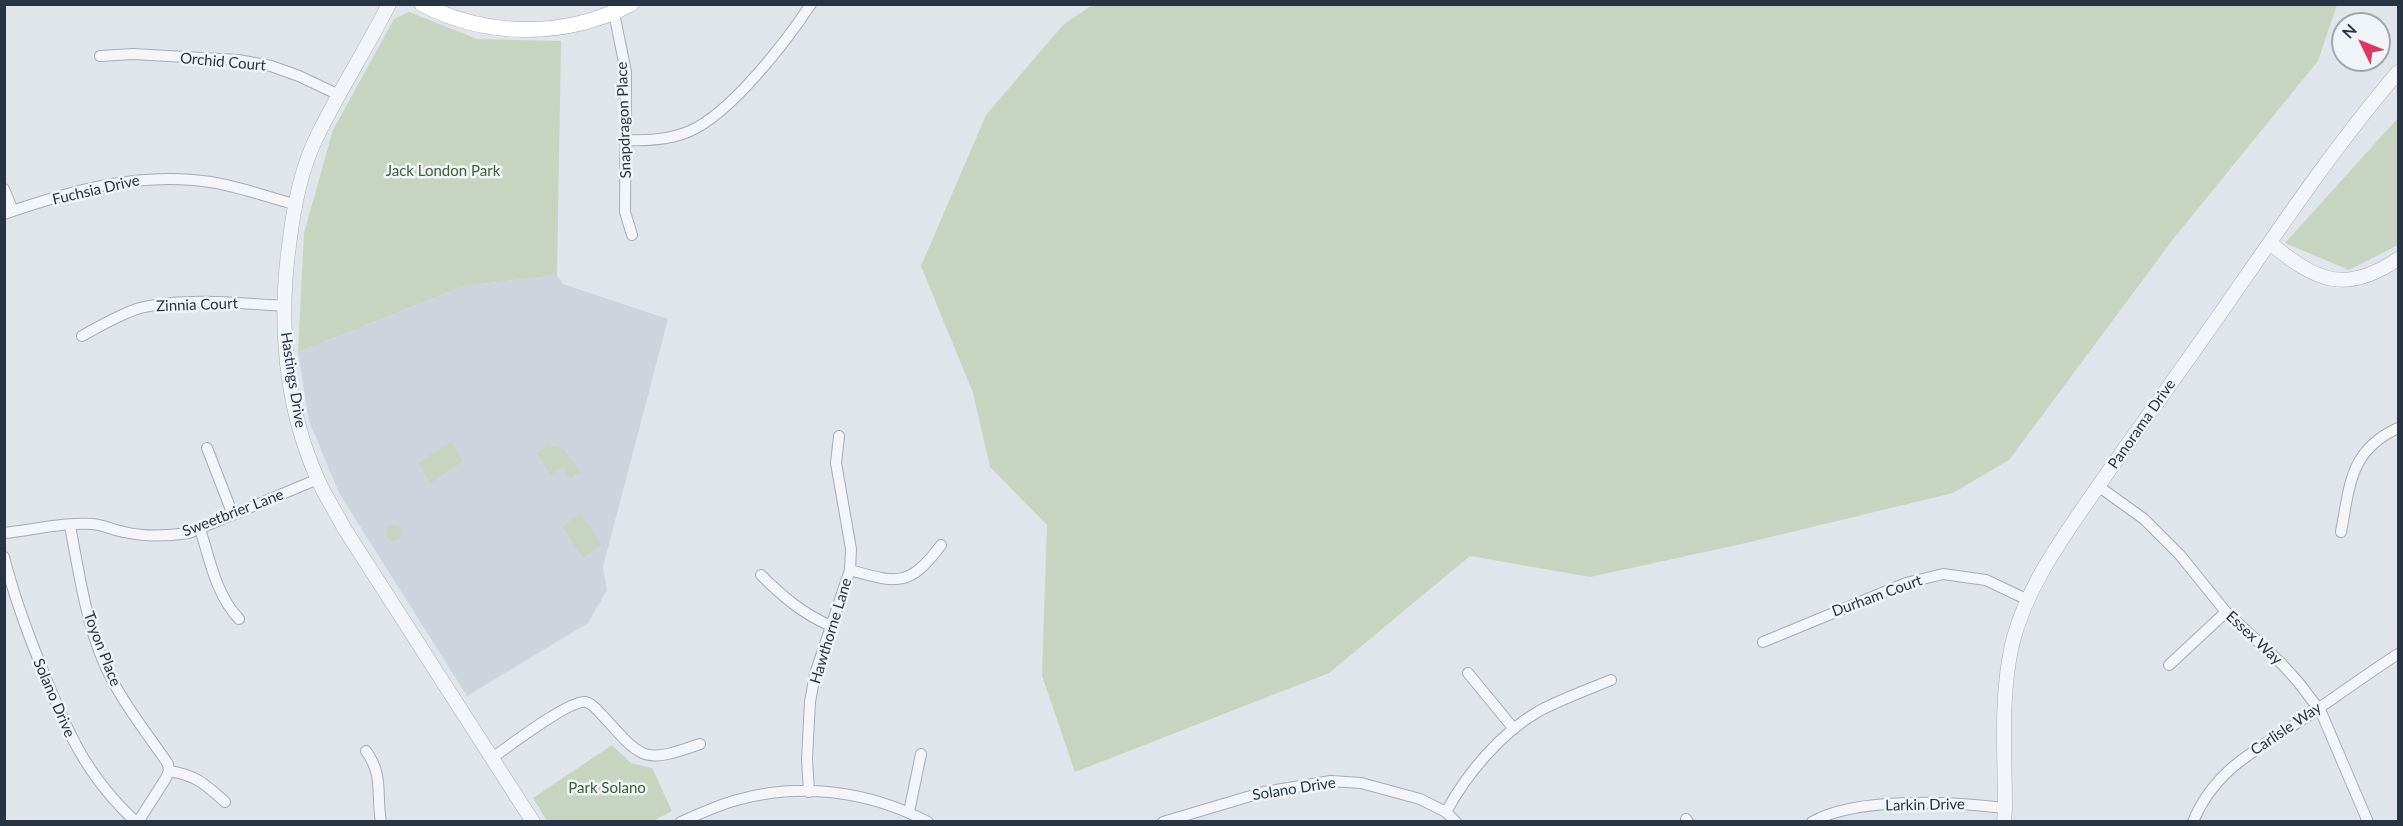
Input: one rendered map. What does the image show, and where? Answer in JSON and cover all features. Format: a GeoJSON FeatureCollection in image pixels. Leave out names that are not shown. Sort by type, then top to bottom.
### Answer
{"type":"FeatureCollection","features":[{"type":"Feature","properties":{"kind":"main road"},"geometry":{"type":"LineString","coordinates":[[422,4],[450,18],[515,30],[559,28],[582,24],[613,9],[632,4]]}},
{"type":"Feature","properties":{"kind":"street","name":"Hastings Drive"},"geometry":{"type":"LineString","coordinates":[[389,4],[312,147],[294,204],[286,260],[284,306],[286,358],[294,407],[318,479],[344,528],[533,822]]}},
{"type":"Feature","properties":{"kind":"street"},"geometry":{"type":"LineString","coordinates":[[626,140],[669,138],[691,131],[724,108],[755,76],[811,4]]}},
{"type":"Feature","properties":{"kind":"street","name":"Snapdragon Place"},"geometry":{"type":"LineString","coordinates":[[613,9],[626,72],[625,212],[632,235]]}},
{"type":"Feature","properties":{"kind":"street","name":"Orchid Court"},"geometry":{"type":"LineString","coordinates":[[100,56],[133,54],[238,60],[271,66],[339,95]]}},
{"type":"Feature","properties":{"kind":"street","name":"Panorama Drive"},"geometry":{"type":"LineString","coordinates":[[2005,815],[2004,721],[2012,645],[2028,600],[2048,561],[2098,486],[2270,243],[2365,112],[2398,72]]}},
{"type":"Feature","properties":{"kind":"street","name":"Fuchsia Drive"},"geometry":{"type":"LineString","coordinates":[[9,213],[121,181],[148,178],[211,182],[294,204]]}},
{"type":"Feature","properties":{"kind":"street"},"geometry":{"type":"LineString","coordinates":[[4,189],[9,213]]}},
{"type":"Feature","properties":{"kind":"street"},"geometry":{"type":"LineString","coordinates":[[2270,243],[2302,269],[2328,279],[2347,280],[2368,276],[2398,259]]}},
{"type":"Feature","properties":{"kind":"street","name":"Zinnia Court"},"geometry":{"type":"LineString","coordinates":[[82,336],[140,308],[169,304],[231,302],[284,306]]}},
{"type":"Feature","properties":{"kind":"street"},"geometry":{"type":"LineString","coordinates":[[2341,532],[2351,475],[2361,457],[2382,435],[2398,428]]}},
{"type":"Feature","properties":{"kind":"street","name":"Hawthorne Lane"},"geometry":{"type":"LineString","coordinates":[[809,792],[807,759],[814,675],[850,570],[851,549],[836,463],[839,436]]}},
{"type":"Feature","properties":{"kind":"street"},"geometry":{"type":"LineString","coordinates":[[207,448],[233,514]]}},
{"type":"Feature","properties":{"kind":"street","name":"Sweetbrier Lane"},"geometry":{"type":"LineString","coordinates":[[4,533],[93,524],[126,533],[171,536],[200,529],[318,479]]}},
{"type":"Feature","properties":{"kind":"street","name":"Essex Way"},"geometry":{"type":"LineString","coordinates":[[2098,486],[2144,519],[2180,555],[2226,612],[2282,663],[2318,708],[2340,752],[2368,822]]}},
{"type":"Feature","properties":{"kind":"street","name":"Toyon Place"},"geometry":{"type":"LineString","coordinates":[[70,526],[85,604],[110,677],[126,706],[168,764],[169,771]]}},
{"type":"Feature","properties":{"kind":"street"},"geometry":{"type":"LineString","coordinates":[[200,529],[214,575],[227,606],[239,619]]}},
{"type":"Feature","properties":{"kind":"street"},"geometry":{"type":"LineString","coordinates":[[850,570],[894,581],[908,578],[928,562],[941,545]]}},
{"type":"Feature","properties":{"kind":"street","name":"Solano Drive"},"geometry":{"type":"LineString","coordinates":[[4,557],[16,602],[69,737],[93,776],[118,805],[137,822]]}},
{"type":"Feature","properties":{"kind":"street","name":"Durham Court"},"geometry":{"type":"LineString","coordinates":[[1763,642],[1906,583],[1942,574],[1986,580],[2028,600]]}},
{"type":"Feature","properties":{"kind":"street"},"geometry":{"type":"LineString","coordinates":[[761,575],[782,596],[810,617],[831,626]]}},
{"type":"Feature","properties":{"kind":"street"},"geometry":{"type":"LineString","coordinates":[[2169,665],[2226,612]]}},
{"type":"Feature","properties":{"kind":"street","name":"Carlisle Way"},"geometry":{"type":"LineString","coordinates":[[2193,822],[2200,804],[2212,787],[2235,763],[2398,654]]}},
{"type":"Feature","properties":{"kind":"street"},"geometry":{"type":"LineString","coordinates":[[1468,673],[1514,729]]}},
{"type":"Feature","properties":{"kind":"street"},"geometry":{"type":"LineString","coordinates":[[1446,812],[1472,773],[1497,744],[1514,729],[1539,711],[1611,680]]}},
{"type":"Feature","properties":{"kind":"street"},"geometry":{"type":"LineString","coordinates":[[492,758],[569,705],[585,702],[594,706],[636,750],[645,755],[656,757],[668,755],[700,744]]}},
{"type":"Feature","properties":{"kind":"street"},"geometry":{"type":"LineString","coordinates":[[366,751],[374,761],[378,773],[380,790],[378,807],[381,822]]}},
{"type":"Feature","properties":{"kind":"street"},"geometry":{"type":"LineString","coordinates":[[909,812],[921,753]]}},
{"type":"Feature","properties":{"kind":"street"},"geometry":{"type":"LineString","coordinates":[[137,822],[169,771],[187,774],[203,781],[225,802]]}},
{"type":"Feature","properties":{"kind":"street","name":"Solano Drive"},"geometry":{"type":"LineString","coordinates":[[1163,822],[1264,792],[1331,781],[1361,783],[1420,799],[1446,812],[1456,822]]}},
{"type":"Feature","properties":{"kind":"street"},"geometry":{"type":"LineString","coordinates":[[681,822],[705,817],[736,800],[773,793],[809,792],[845,793],[909,812],[928,822]]}},
{"type":"Feature","properties":{"kind":"street","name":"Larkin Drive"},"geometry":{"type":"LineString","coordinates":[[1812,822],[1844,810],[1886,805],[1978,805],[2005,815]]}},
{"type":"Feature","properties":{"kind":"shaded area"},"geometry":{"type":"Polygon","coordinates":[[[557,275],[563,284],[668,319],[603,567],[607,590],[588,623],[467,696],[339,493],[309,421],[298,352],[464,286],[557,275]]]}},
{"type":"Feature","properties":{"kind":"green space"},"geometry":{"type":"Polygon","coordinates":[[[1092,4],[2337,5],[2335,12],[2331,12],[2331,23],[2318,61],[2174,238],[2009,460],[1953,493],[1746,543],[1590,577],[1470,556],[1329,673],[1075,772],[1042,676],[1047,525],[990,467],[973,393],[921,266],[986,115],[1063,25],[1092,4]]]}},
{"type":"Feature","properties":{"kind":"green space","name":"Jack London Park"},"geometry":{"type":"Polygon","coordinates":[[[409,12],[477,39],[561,41],[557,275],[464,286],[298,352],[304,233],[333,130],[394,19],[409,12]]]}},
{"type":"Feature","properties":{"kind":"green space"},"geometry":{"type":"Polygon","coordinates":[[[2398,118],[2398,245],[2349,270],[2285,243],[2398,118]]]}},
{"type":"Feature","properties":{"kind":"green space"},"geometry":{"type":"Polygon","coordinates":[[[451,442],[463,461],[431,483],[418,463],[451,442]]]}},
{"type":"Feature","properties":{"kind":"green space"},"geometry":{"type":"Polygon","coordinates":[[[549,445],[564,449],[580,472],[570,479],[563,467],[551,475],[537,453],[549,445]]]}},
{"type":"Feature","properties":{"kind":"green space"},"geometry":{"type":"Polygon","coordinates":[[[581,513],[602,545],[583,558],[562,526],[581,513]]]}},
{"type":"Feature","properties":{"kind":"green space"},"geometry":{"type":"Polygon","coordinates":[[[391,525],[397,525],[402,533],[400,539],[391,541],[386,536],[386,530],[391,525]]]}},
{"type":"Feature","properties":{"kind":"green space","name":"Park Solano"},"geometry":{"type":"Polygon","coordinates":[[[612,745],[631,763],[652,768],[672,811],[653,821],[547,821],[533,798],[612,745]]]}}]}
